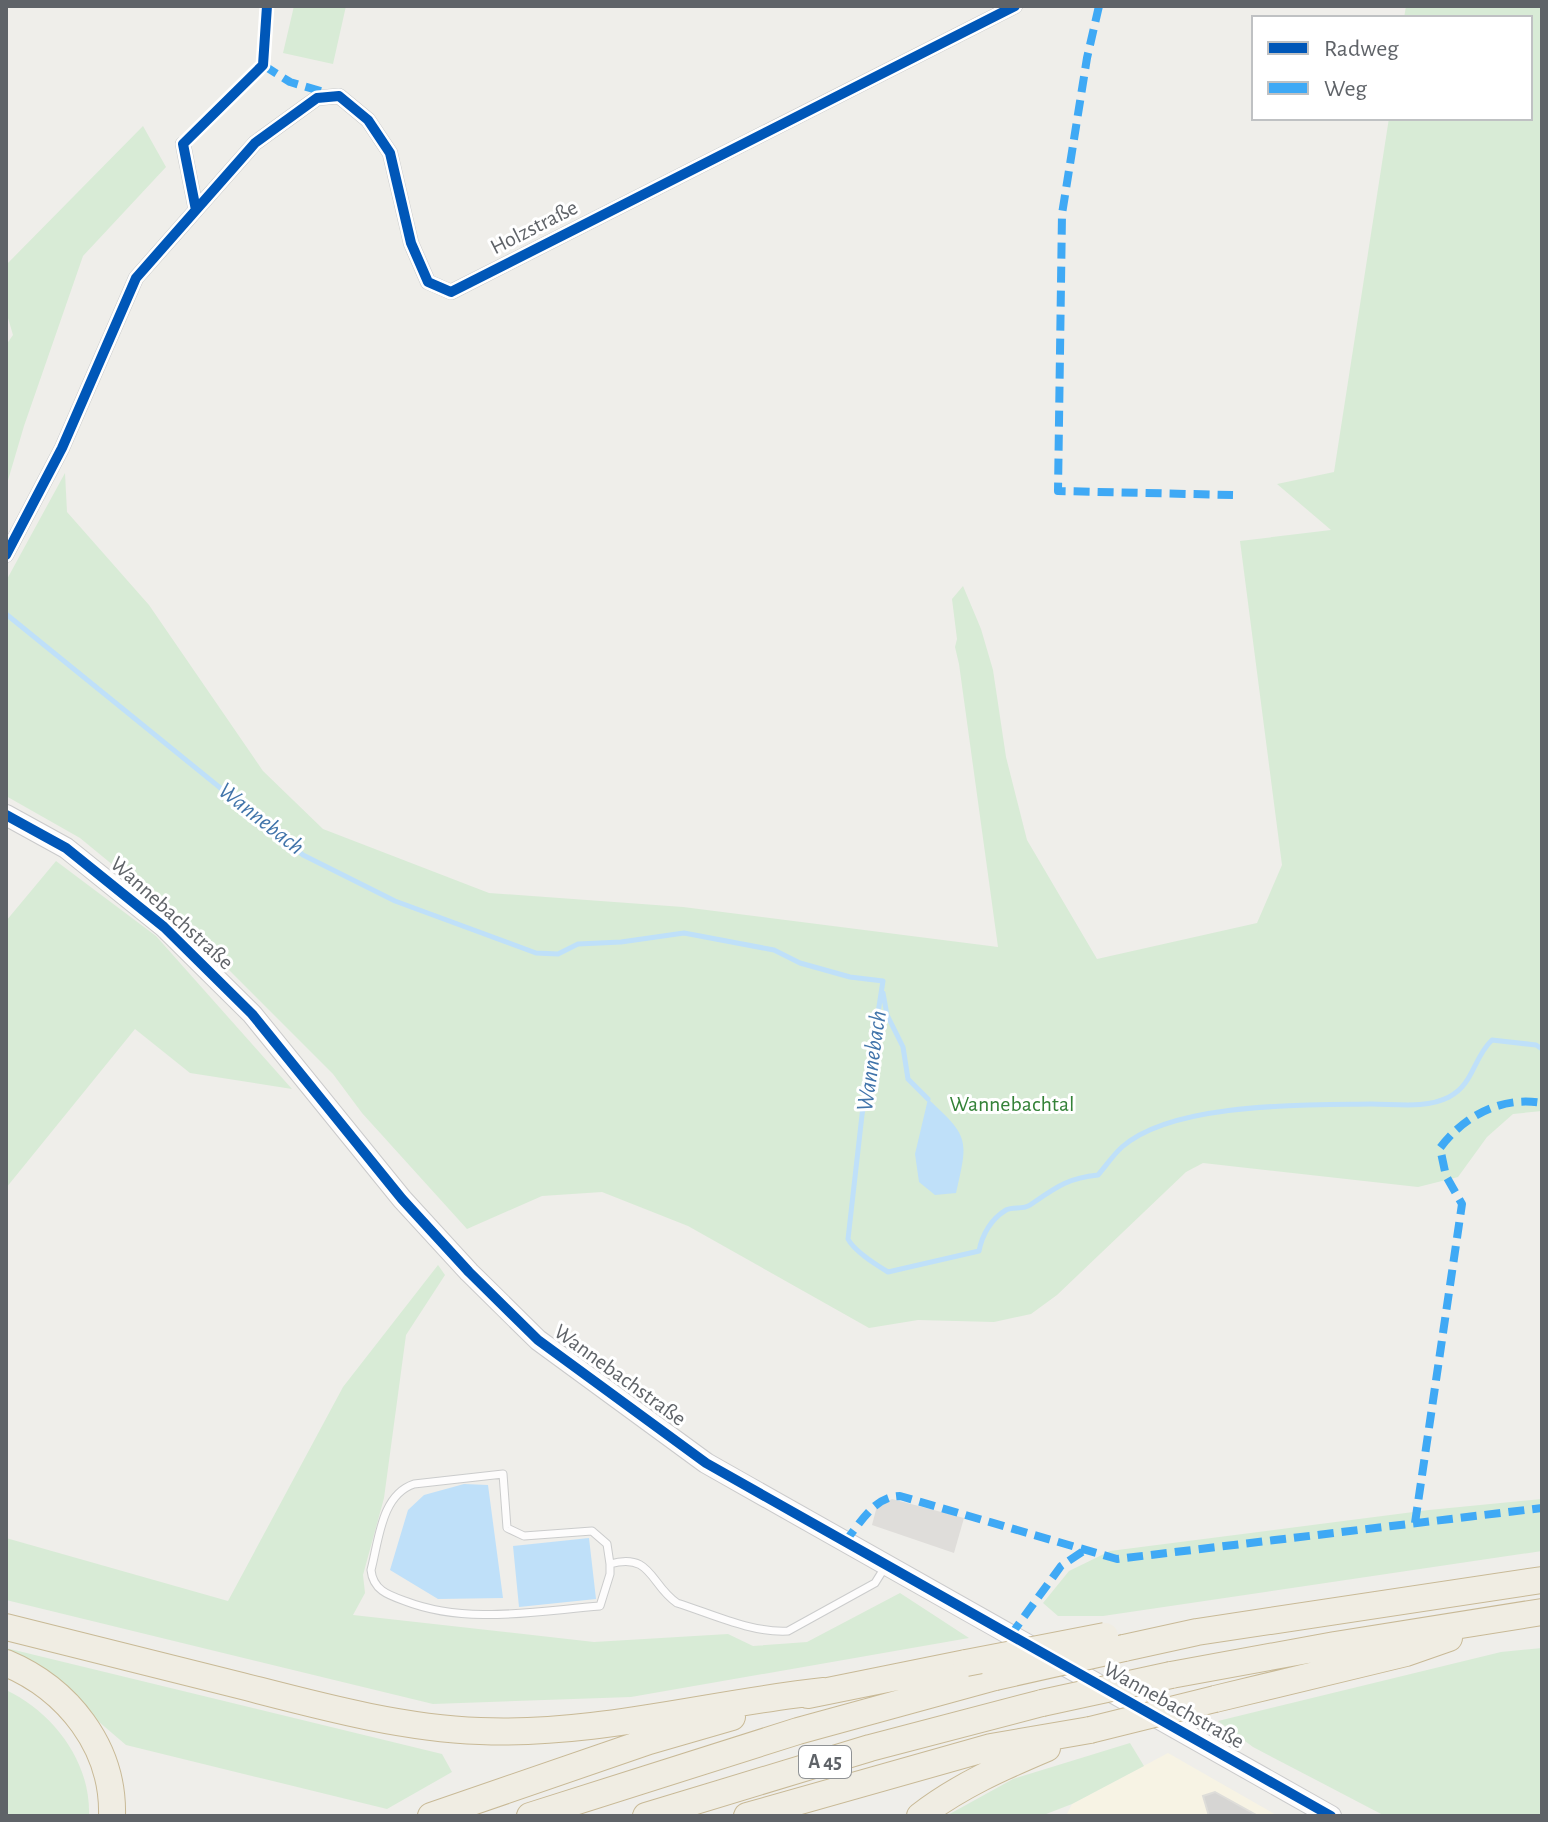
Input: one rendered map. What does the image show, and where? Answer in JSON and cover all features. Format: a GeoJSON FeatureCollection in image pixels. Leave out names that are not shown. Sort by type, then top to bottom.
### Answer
{"type":"FeatureCollection","features":[{"type":"Feature","properties":{"kind":"highway","name":"A 45"},"geometry":{"type":"LineString","coordinates":[[530,1816],[798,1731],[1115,1642],[1542,1580]]}},
{"type":"Feature","properties":{"kind":"highway","name":"A 45"},"geometry":{"type":"LineString","coordinates":[[646,1816],[870,1748],[1042,1703],[1171,1675],[1530,1613]]}},
{"type":"Feature","properties":{"kind":"highway"},"geometry":{"type":"LineString","coordinates":[[747,1816],[991,1747],[1090,1730],[1406,1653],[1530,1613]]}},
{"type":"Feature","properties":{"kind":"highway"},"geometry":{"type":"LineString","coordinates":[[6,1627],[309,1703],[437,1728],[507,1732],[563,1729],[824,1691],[966,1663],[1115,1642]]}},
{"type":"Feature","properties":{"kind":"highway"},"geometry":{"type":"LineString","coordinates":[[6,1663],[45,1685],[78,1715],[106,1766],[111,1787],[112,1816]]}},
{"type":"Feature","properties":{"kind":"highway"},"geometry":{"type":"LineString","coordinates":[[431,1816],[649,1741],[824,1691]]}},
{"type":"Feature","properties":{"kind":"highway"},"geometry":{"type":"LineString","coordinates":[[920,1816],[945,1797],[990,1773],[1090,1730]]}},
{"type":"Feature","properties":{"kind":"main road","name":"Wannebachstraße"},"geometry":{"type":"LineString","coordinates":[[6,815],[66,848],[164,927],[252,1014],[402,1199],[469,1272],[538,1340],[706,1463],[1331,1816]]}},
{"type":"Feature","properties":{"kind":"street","name":"Holzstraße"},"geometry":{"type":"LineString","coordinates":[[6,555],[62,448],[136,278],[255,143],[317,98],[339,96],[368,120],[390,153],[411,243],[428,282],[451,292],[1015,6]]}},
{"type":"Feature","properties":{"kind":"street"},"geometry":{"type":"LineString","coordinates":[[183,144],[196,210]]}},
{"type":"Feature","properties":{"kind":"lane"},"geometry":{"type":"LineString","coordinates":[[503,1474],[507,1528],[524,1536],[592,1531],[607,1544],[610,1564],[600,1606],[498,1615],[427,1610],[377,1588],[371,1570],[388,1508],[394,1495],[404,1487],[503,1474]]}},
{"type":"Feature","properties":{"kind":"lane"},"geometry":{"type":"LineString","coordinates":[[610,1564],[623,1560],[643,1565],[677,1603],[776,1632],[788,1631],[857,1595],[875,1583],[886,1566]]}},
{"type":"Feature","properties":{"kind":"shaded area"},"geometry":{"type":"Polygon","coordinates":[[[892,1499],[964,1518],[954,1553],[872,1525],[877,1506],[892,1499]]]}},
{"type":"Feature","properties":{"kind":"shaded area"},"geometry":{"type":"Polygon","coordinates":[[[1168,1753],[1278,1816],[1066,1816],[1072,1804],[1168,1753]]]}},
{"type":"Feature","properties":{"kind":"green space"},"geometry":{"type":"Polygon","coordinates":[[[294,6],[346,6],[333,64],[283,53],[294,6]]]}},
{"type":"Feature","properties":{"kind":"green space","name":"Wannebachtal"},"geometry":{"type":"Polygon","coordinates":[[[1406,6],[1542,6],[1542,1111],[1513,1114],[1487,1137],[1458,1177],[1418,1187],[1203,1163],[1186,1172],[1057,1295],[1031,1314],[994,1322],[918,1320],[869,1328],[688,1226],[602,1192],[542,1196],[467,1229],[362,1113],[333,1074],[175,916],[80,838],[6,796],[6,581],[65,473],[67,512],[149,605],[263,771],[323,829],[489,893],[683,907],[998,947],[955,647],[957,639],[952,599],[963,586],[981,629],[993,670],[1006,757],[1027,840],[1097,959],[1257,923],[1282,865],[1240,541],[1331,530],[1277,484],[1334,472],[1389,120],[1532,120],[1532,16],[1404,16],[1406,6]]]}},
{"type":"Feature","properties":{"kind":"green space"},"geometry":{"type":"Polygon","coordinates":[[[143,126],[166,167],[83,256],[6,487],[6,345],[13,335],[6,311],[6,265],[143,126]]]}},
{"type":"Feature","properties":{"kind":"green space"},"geometry":{"type":"Polygon","coordinates":[[[56,861],[156,936],[292,1089],[190,1073],[135,1029],[6,1188],[6,921],[56,861]]]}},
{"type":"Feature","properties":{"kind":"green space"},"geometry":{"type":"Polygon","coordinates":[[[438,1265],[445,1275],[406,1335],[384,1498],[363,1575],[365,1593],[353,1615],[594,1642],[728,1634],[753,1646],[807,1642],[900,1593],[969,1638],[631,1697],[433,1704],[6,1600],[6,1538],[228,1601],[343,1387],[438,1265]]]}},
{"type":"Feature","properties":{"kind":"green space"},"geometry":{"type":"Polygon","coordinates":[[[1542,1499],[1542,1551],[1103,1616],[1058,1616],[1043,1603],[1069,1571],[1110,1551],[1429,1510],[1542,1499]]]}},
{"type":"Feature","properties":{"kind":"green space"},"geometry":{"type":"Polygon","coordinates":[[[6,1648],[442,1754],[452,1772],[387,1809],[126,1745],[36,1668],[6,1657],[6,1648]]]}},
{"type":"Feature","properties":{"kind":"green space"},"geometry":{"type":"Polygon","coordinates":[[[1542,1648],[1542,1816],[1385,1816],[1253,1747],[1218,1721],[1501,1652],[1542,1648]]]}},
{"type":"Feature","properties":{"kind":"green space"},"geometry":{"type":"Polygon","coordinates":[[[6,1690],[40,1712],[66,1741],[84,1777],[89,1816],[6,1816],[6,1690]]]}},
{"type":"Feature","properties":{"kind":"green space"},"geometry":{"type":"Polygon","coordinates":[[[1130,1743],[1144,1766],[1072,1804],[1041,1816],[946,1816],[1013,1779],[1130,1743]]]}},
{"type":"Feature","properties":{"kind":"water"},"geometry":{"type":"Polygon","coordinates":[[[928,1099],[952,1122],[962,1140],[963,1161],[956,1193],[935,1195],[919,1182],[915,1154],[928,1099]]]}},
{"type":"Feature","properties":{"kind":"water"},"geometry":{"type":"Polygon","coordinates":[[[464,1484],[488,1485],[503,1598],[438,1599],[390,1570],[408,1510],[424,1495],[464,1484]]]}},
{"type":"Feature","properties":{"kind":"water"},"geometry":{"type":"Polygon","coordinates":[[[589,1538],[596,1599],[519,1607],[513,1546],[589,1538]]]}},
{"type":"Feature","properties":{"kind":"building"},"geometry":{"type":"Polygon","coordinates":[[[1215,1792],[1258,1816],[1209,1816],[1203,1796],[1215,1792]]]}},
{"type":"Feature","properties":{"kind":"waterway","name":"Wannebach"},"geometry":{"type":"LineString","coordinates":[[6,614],[303,855],[395,901],[536,953],[558,954],[578,944],[621,942],[684,933],[774,950],[800,963],[850,977],[883,981],[862,1115],[848,1239],[860,1253],[888,1272],[979,1251],[988,1228],[1006,1210],[1027,1206],[1062,1185],[1098,1175],[1122,1147],[1145,1132],[1173,1121],[1277,1106],[1431,1103],[1449,1097],[1464,1085],[1492,1040],[1536,1045],[1542,1049]]}},
{"type":"Feature","properties":{"kind":"waterway"},"geometry":{"type":"LineString","coordinates":[[883,993],[887,1015],[903,1047],[908,1079],[928,1099]]}},
{"type":"Feature","properties":{"kind":"marked path"},"geometry":{"type":"LineString","coordinates":[[1099,6],[1087,58],[1062,214],[1058,491],[1233,495]]}},
{"type":"Feature","properties":{"kind":"marked path"},"geometry":{"type":"LineString","coordinates":[[263,65],[290,82],[327,93]]}},
{"type":"Feature","properties":{"kind":"marked path"},"geometry":{"type":"LineString","coordinates":[[1415,1523],[1462,1204],[1446,1176],[1440,1148],[1460,1126],[1485,1111],[1512,1103],[1542,1103]]}},
{"type":"Feature","properties":{"kind":"marked path"},"geometry":{"type":"LineString","coordinates":[[844,1543],[875,1506],[891,1497],[900,1496],[1117,1559],[1542,1508]]}},
{"type":"Feature","properties":{"kind":"marked path"},"geometry":{"type":"LineString","coordinates":[[1010,1636],[1061,1566],[1085,1550]]}},
{"type":"Feature","properties":{"kind":"cycle path"},"geometry":{"type":"LineString","coordinates":[[196,210],[183,144],[263,65],[267,6]]}},
{"type":"Feature","properties":{"kind":"cycle path"},"geometry":{"type":"LineString","coordinates":[[6,555],[62,448],[136,278],[255,143],[317,98],[339,96],[368,120],[390,153],[411,243],[428,282],[451,292],[1015,6]]}},
{"type":"Feature","properties":{"kind":"cycle path"},"geometry":{"type":"LineString","coordinates":[[6,815],[66,848],[164,927],[252,1014],[402,1199],[469,1272],[538,1340],[706,1463],[1331,1816]]}}]}
